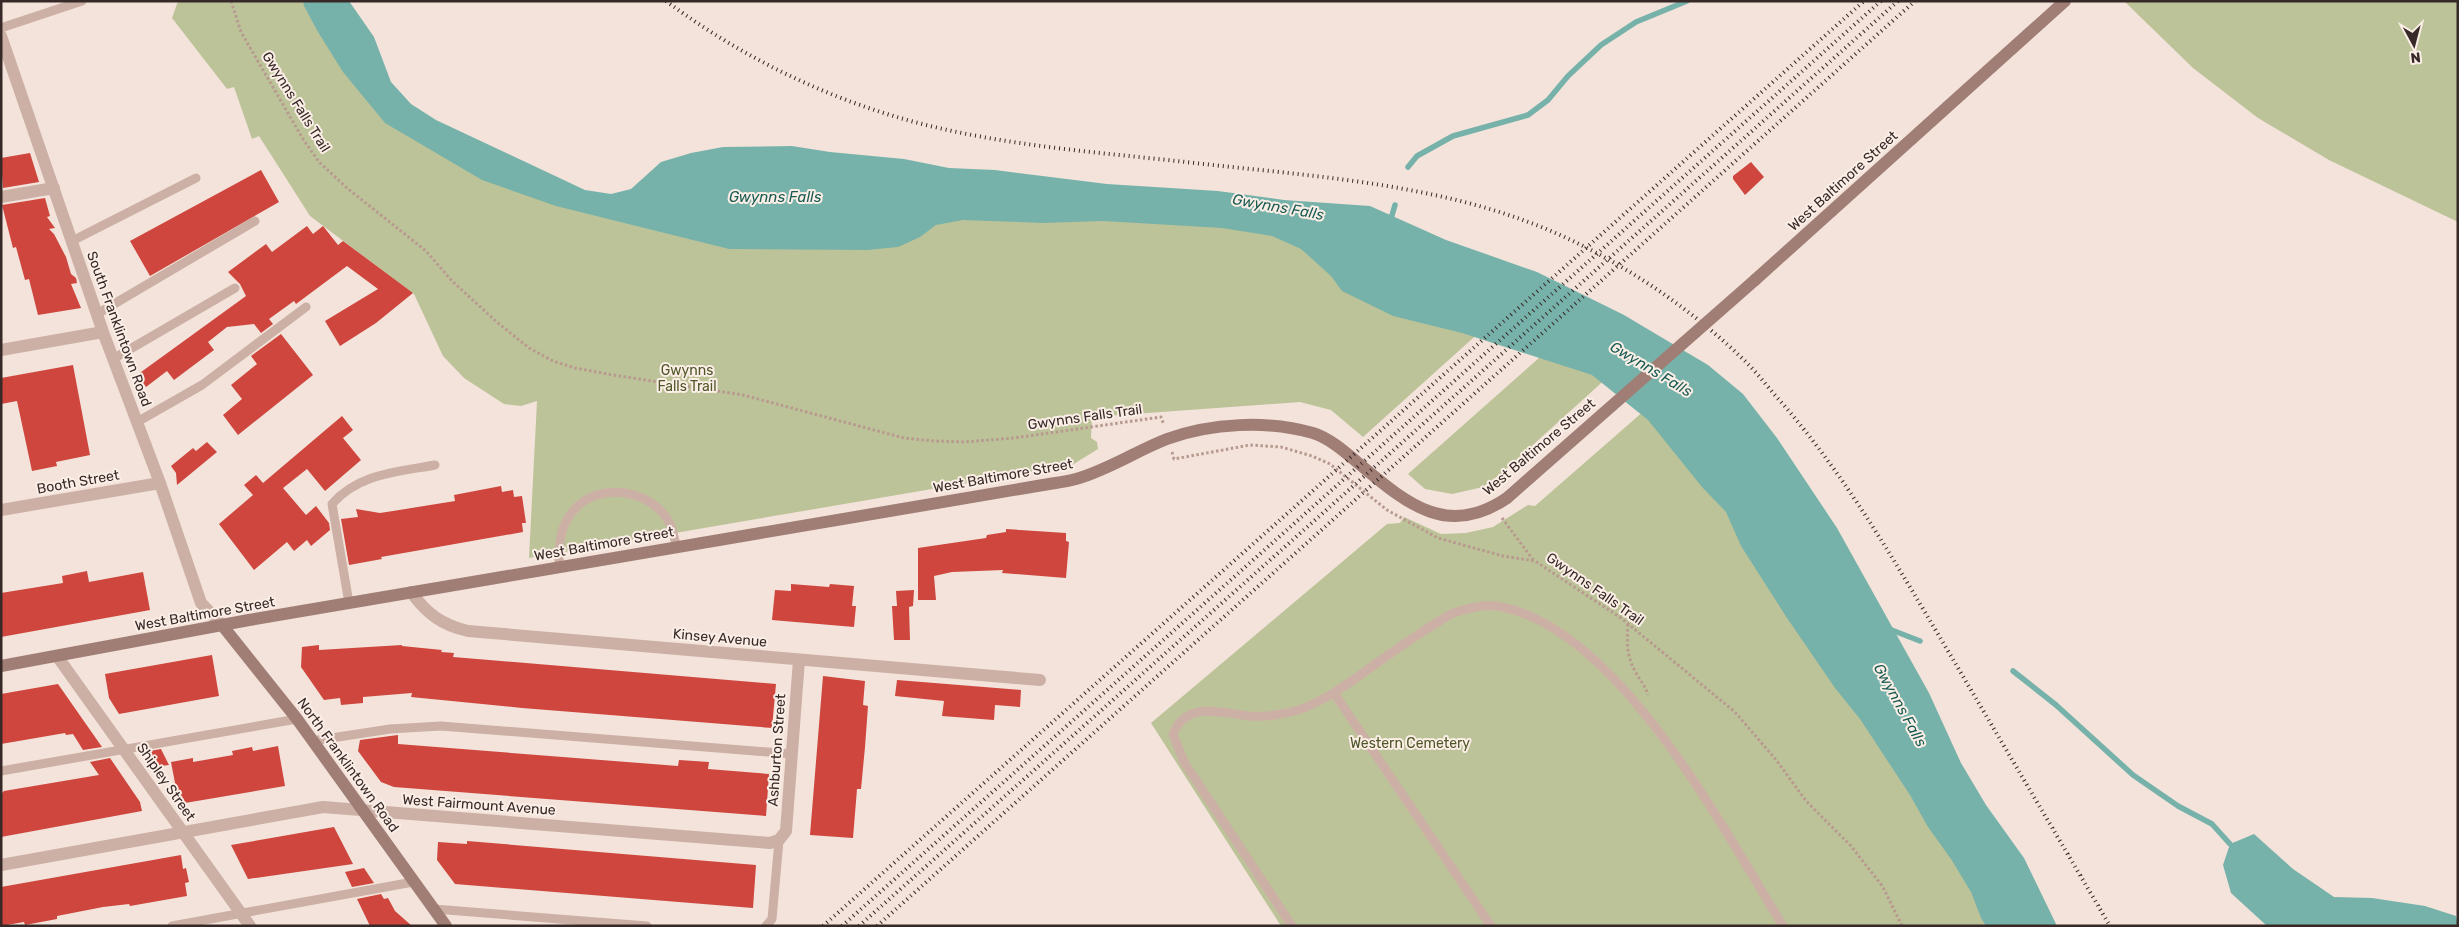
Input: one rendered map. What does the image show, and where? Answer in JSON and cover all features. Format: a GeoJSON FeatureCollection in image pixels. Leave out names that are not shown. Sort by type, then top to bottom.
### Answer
{"type":"FeatureCollection","features":[{"type":"Feature","properties":{"kind":"main road","name":"West Baltimore Street"},"geometry":{"type":"LineString","coordinates":[[1,666],[411,592],[1077,479],[1168,439],[1202,430],[1242,426],[1290,428],[1315,434],[1342,450],[1410,504],[1431,514],[1453,517],[1473,515],[1494,508],[1507,498],[2065,1]]}},
{"type":"Feature","properties":{"kind":"main road","name":"North Franklintown Road"},"geometry":{"type":"LineString","coordinates":[[222,625],[297,719],[446,926]]}},
{"type":"Feature","properties":{"kind":"street","name":"South Franklintown Road"},"geometry":{"type":"LineString","coordinates":[[2,36],[103,332],[160,483],[201,602],[222,625]]}},
{"type":"Feature","properties":{"kind":"street"},"geometry":{"type":"LineString","coordinates":[[1,197],[54,188]]}},
{"type":"Feature","properties":{"kind":"street"},"geometry":{"type":"LineString","coordinates":[[1,350],[103,332]]}},
{"type":"Feature","properties":{"kind":"street","name":"Booth Street"},"geometry":{"type":"LineString","coordinates":[[1,510],[160,483]]}},
{"type":"Feature","properties":{"kind":"street","name":"Kinsey Avenue"},"geometry":{"type":"LineString","coordinates":[[411,592],[424,610],[437,620],[450,627],[468,631],[1040,680]]}},
{"type":"Feature","properties":{"kind":"street","name":"Shipley Street"},"geometry":{"type":"LineString","coordinates":[[57,656],[250,926]]}},
{"type":"Feature","properties":{"kind":"street","name":"Ashburton Street"},"geometry":{"type":"LineString","coordinates":[[779,840],[786,831],[799,660]]}},
{"type":"Feature","properties":{"kind":"street","name":"West Fairmount Avenue"},"geometry":{"type":"LineString","coordinates":[[1,865],[323,807],[363,812],[770,843],[779,840]]}},
{"type":"Feature","properties":{"kind":"lane"},"geometry":{"type":"LineString","coordinates":[[2,36],[82,1]]}},
{"type":"Feature","properties":{"kind":"lane"},"geometry":{"type":"LineString","coordinates":[[72,241],[196,178]]}},
{"type":"Feature","properties":{"kind":"lane"},"geometry":{"type":"LineString","coordinates":[[97,314],[256,221]]}},
{"type":"Feature","properties":{"kind":"lane"},"geometry":{"type":"LineString","coordinates":[[113,359],[235,288]]}},
{"type":"Feature","properties":{"kind":"lane"},"geometry":{"type":"LineString","coordinates":[[137,422],[202,386],[306,307]]}},
{"type":"Feature","properties":{"kind":"lane"},"geometry":{"type":"LineString","coordinates":[[349,603],[332,504],[340,495],[365,479],[435,465]]}},
{"type":"Feature","properties":{"kind":"lane"},"geometry":{"type":"LineString","coordinates":[[559,567],[559,542],[564,527],[573,510],[590,496],[617,492],[638,495],[656,507],[669,522],[677,547]]}},
{"type":"Feature","properties":{"kind":"lane"},"geometry":{"type":"LineString","coordinates":[[1292,926],[1184,762],[1173,734],[1178,723],[1188,715],[1198,712],[1274,715],[1296,710],[1334,693],[1452,613],[1474,607],[1496,606],[1520,612],[1546,623],[1577,645],[1641,709],[1658,729],[1687,773],[1783,926]]}},
{"type":"Feature","properties":{"kind":"lane"},"geometry":{"type":"LineString","coordinates":[[1334,693],[1491,926]]}},
{"type":"Feature","properties":{"kind":"lane"},"geometry":{"type":"LineString","coordinates":[[1,771],[297,719]]}},
{"type":"Feature","properties":{"kind":"lane"},"geometry":{"type":"LineString","coordinates":[[312,740],[390,729],[441,726],[792,754]]}},
{"type":"Feature","properties":{"kind":"lane"},"geometry":{"type":"LineString","coordinates":[[766,926],[772,919],[779,840]]}},
{"type":"Feature","properties":{"kind":"lane"},"geometry":{"type":"LineString","coordinates":[[172,926],[414,882]]}},
{"type":"Feature","properties":{"kind":"lane"},"geometry":{"type":"LineString","coordinates":[[434,909],[647,926]]}},
{"type":"Feature","properties":{"kind":"path","name":"Gwynns Falls Trail"},"geometry":{"type":"LineString","coordinates":[[231,1],[241,32],[302,139],[319,162],[347,188],[426,251],[452,281],[498,323],[529,348],[553,361],[575,368],[612,375],[743,395],[904,438],[935,441],[964,442],[1014,438],[1161,417]]}},
{"type":"Feature","properties":{"kind":"path","name":"Gwynns Falls Trail"},"geometry":{"type":"LineString","coordinates":[[1174,459],[1250,445],[1281,447],[1312,456],[1330,464],[1387,510],[1438,538],[1503,556],[1535,561],[1628,624],[1734,712],[1776,761],[1806,801],[1852,846],[1883,887],[1902,926]]}},
{"type":"Feature","properties":{"kind":"path"},"geometry":{"type":"LineString","coordinates":[[1494,508],[1535,561]]}},
{"type":"Feature","properties":{"kind":"path"},"geometry":{"type":"LineString","coordinates":[[1628,624],[1626,648],[1634,670],[1646,687],[1649,702],[1641,709]]}},
{"type":"Feature","properties":{"kind":"green space","name":"Gwynns Falls Trail"},"geometry":{"type":"Polygon","coordinates":[[[178,1],[330,1],[408,120],[626,214],[967,196],[1223,210],[1502,312],[1363,437],[1331,410],[1300,402],[1092,417],[1091,438],[1097,442],[1098,449],[1072,465],[529,558],[537,401],[521,406],[504,404],[464,378],[443,356],[414,294],[310,216],[259,136],[252,139],[234,87],[227,89],[172,18],[178,1]]]}},
{"type":"Feature","properties":{"kind":"green space"},"geometry":{"type":"Polygon","coordinates":[[[2124,1],[2458,1],[2458,222],[2329,160],[2258,118],[2193,68],[2124,1]]]}},
{"type":"Feature","properties":{"kind":"green space"},"geometry":{"type":"Polygon","coordinates":[[[1583,319],[1631,356],[1502,473],[1483,487],[1452,494],[1425,489],[1408,474],[1583,319]]]}},
{"type":"Feature","properties":{"kind":"green space","name":"Western Cemetery"},"geometry":{"type":"Polygon","coordinates":[[[1676,383],[2028,926],[1281,926],[1151,723],[1387,524],[1400,523],[1404,517],[1441,534],[1466,533],[1493,527],[1528,505],[1535,506],[1676,383]]]}},
{"type":"Feature","properties":{"kind":"water","name":"Gwynns Falls"},"geometry":{"type":"Polygon","coordinates":[[[303,1],[349,1],[374,37],[391,82],[411,104],[436,120],[585,190],[611,194],[631,189],[661,162],[691,153],[723,147],[792,146],[830,152],[904,159],[949,168],[995,170],[1107,184],[1218,191],[1284,200],[1370,206],[1446,240],[1537,272],[1624,315],[1708,365],[1743,394],[1777,438],[1837,528],[1929,693],[1961,763],[1986,805],[2024,858],[2057,926],[1986,926],[1971,892],[1951,859],[1928,827],[1910,795],[1860,719],[1835,688],[1787,618],[1741,546],[1726,512],[1702,487],[1648,420],[1592,375],[1462,333],[1393,316],[1342,291],[1331,276],[1301,249],[1272,236],[1222,228],[1103,221],[1043,223],[963,220],[936,225],[920,237],[898,247],[867,250],[729,249],[556,206],[482,180],[385,123],[343,72],[318,32],[303,1]]]}},
{"type":"Feature","properties":{"kind":"water"},"geometry":{"type":"Polygon","coordinates":[[[2254,834],[2293,869],[2334,897],[2372,898],[2425,906],[2456,916],[2458,926],[2267,926],[2231,893],[2223,865],[2230,844],[2254,834]]]}},
{"type":"Feature","properties":{"kind":"building"},"geometry":{"type":"Polygon","coordinates":[[[30,153],[39,182],[3,188],[1,158],[30,153]]]}},
{"type":"Feature","properties":{"kind":"building"},"geometry":{"type":"Polygon","coordinates":[[[1751,162],[1764,177],[1745,195],[1733,179],[1733,176],[1751,162]]]}},
{"type":"Feature","properties":{"kind":"building"},"geometry":{"type":"Polygon","coordinates":[[[261,170],[279,202],[150,276],[130,241],[261,170]]]}},
{"type":"Feature","properties":{"kind":"building"},"geometry":{"type":"Polygon","coordinates":[[[45,198],[50,216],[47,217],[55,228],[49,229],[54,234],[66,257],[71,274],[76,278],[77,283],[71,284],[81,308],[38,315],[29,279],[25,280],[16,247],[13,248],[2,205],[45,198]]]}},
{"type":"Feature","properties":{"kind":"building"},"geometry":{"type":"Polygon","coordinates":[[[307,226],[313,234],[323,226],[338,245],[343,241],[413,293],[376,323],[340,346],[325,321],[378,289],[347,266],[296,304],[294,301],[269,319],[273,324],[261,333],[254,324],[227,327],[208,342],[214,350],[174,380],[167,371],[146,387],[137,375],[246,296],[240,284],[228,272],[266,244],[272,252],[307,226]]]}},
{"type":"Feature","properties":{"kind":"building"},"geometry":{"type":"Polygon","coordinates":[[[281,334],[313,375],[238,435],[223,415],[242,399],[231,385],[257,364],[251,356],[281,334]]]}},
{"type":"Feature","properties":{"kind":"building"},"geometry":{"type":"Polygon","coordinates":[[[73,365],[90,455],[56,462],[57,466],[32,471],[17,401],[1,404],[1,378],[73,365]]]}},
{"type":"Feature","properties":{"kind":"building"},"geometry":{"type":"Polygon","coordinates":[[[342,416],[353,430],[343,438],[361,460],[325,491],[307,469],[283,488],[306,515],[316,506],[329,523],[330,530],[311,546],[307,540],[294,551],[287,542],[254,570],[219,524],[253,495],[244,485],[256,475],[263,483],[342,416]]]}},
{"type":"Feature","properties":{"kind":"building"},"geometry":{"type":"Polygon","coordinates":[[[207,442],[217,452],[177,485],[176,473],[171,466],[193,448],[196,451],[207,442]]]}},
{"type":"Feature","properties":{"kind":"building"},"geometry":{"type":"Polygon","coordinates":[[[501,486],[502,492],[513,490],[514,497],[522,496],[526,523],[522,523],[523,532],[381,557],[382,559],[349,565],[341,519],[358,517],[356,509],[380,513],[393,511],[455,501],[454,495],[501,486]]]}},
{"type":"Feature","properties":{"kind":"building"},"geometry":{"type":"Polygon","coordinates":[[[1006,529],[1066,533],[1066,541],[1069,542],[1066,578],[1002,573],[1003,570],[952,572],[934,576],[936,600],[918,600],[918,548],[986,538],[987,535],[1006,532],[1006,529]]]}},
{"type":"Feature","properties":{"kind":"building"},"geometry":{"type":"Polygon","coordinates":[[[87,571],[89,582],[143,572],[150,610],[1,637],[1,593],[63,583],[62,576],[87,571]]]}},
{"type":"Feature","properties":{"kind":"building"},"geometry":{"type":"Polygon","coordinates":[[[791,584],[829,587],[830,584],[854,586],[852,606],[856,606],[854,627],[772,620],[775,590],[791,591],[791,584]]]}},
{"type":"Feature","properties":{"kind":"building"},"geometry":{"type":"Polygon","coordinates":[[[914,590],[913,606],[909,607],[910,640],[894,640],[892,606],[897,606],[896,591],[914,590]]]}},
{"type":"Feature","properties":{"kind":"building"},"geometry":{"type":"Polygon","coordinates":[[[319,645],[319,650],[402,645],[442,650],[441,652],[454,653],[453,657],[776,684],[772,728],[522,708],[411,697],[412,693],[363,697],[363,703],[341,705],[340,698],[324,700],[301,667],[302,647],[319,645]]]}},
{"type":"Feature","properties":{"kind":"building"},"geometry":{"type":"Polygon","coordinates":[[[212,655],[219,696],[119,714],[109,698],[105,674],[212,655]]]}},
{"type":"Feature","properties":{"kind":"building"},"geometry":{"type":"Polygon","coordinates":[[[823,676],[865,681],[863,705],[868,706],[865,747],[861,789],[857,789],[853,838],[810,835],[823,676]]]}},
{"type":"Feature","properties":{"kind":"building"},"geometry":{"type":"Polygon","coordinates":[[[897,680],[1021,690],[1020,707],[995,705],[994,720],[942,716],[944,701],[895,696],[897,680]]]}},
{"type":"Feature","properties":{"kind":"building"},"geometry":{"type":"Polygon","coordinates":[[[58,684],[102,747],[83,750],[73,734],[66,735],[65,733],[1,744],[1,694],[58,684]]]}},
{"type":"Feature","properties":{"kind":"building"},"geometry":{"type":"Polygon","coordinates":[[[398,735],[398,744],[678,766],[679,760],[709,762],[708,769],[769,774],[766,816],[394,787],[381,782],[358,751],[360,740],[398,735]]]}},
{"type":"Feature","properties":{"kind":"building"},"geometry":{"type":"Polygon","coordinates":[[[278,746],[285,786],[179,804],[171,762],[193,758],[193,762],[233,755],[232,751],[252,747],[253,751],[278,746]]]}},
{"type":"Feature","properties":{"kind":"building"},"geometry":{"type":"Polygon","coordinates":[[[161,749],[169,765],[153,767],[144,752],[161,749]]]}},
{"type":"Feature","properties":{"kind":"building"},"geometry":{"type":"Polygon","coordinates":[[[110,758],[140,802],[142,811],[1,837],[1,794],[4,791],[99,775],[90,762],[110,758]]]}},
{"type":"Feature","properties":{"kind":"building"},"geometry":{"type":"Polygon","coordinates":[[[334,827],[353,864],[248,879],[231,845],[334,827]]]}},
{"type":"Feature","properties":{"kind":"building"},"geometry":{"type":"Polygon","coordinates":[[[467,841],[756,865],[753,908],[455,884],[437,860],[438,842],[467,844],[467,841]]]}},
{"type":"Feature","properties":{"kind":"building"},"geometry":{"type":"Polygon","coordinates":[[[181,855],[183,869],[186,868],[189,882],[185,883],[187,896],[130,906],[129,904],[103,907],[57,916],[57,919],[25,925],[24,922],[1,926],[1,887],[181,855]]]}},
{"type":"Feature","properties":{"kind":"building"},"geometry":{"type":"Polygon","coordinates":[[[364,868],[374,883],[352,887],[345,872],[364,868]]]}},
{"type":"Feature","properties":{"kind":"building"},"geometry":{"type":"Polygon","coordinates":[[[381,894],[384,899],[388,898],[395,911],[412,926],[370,926],[357,899],[381,894]]]}},
{"type":"Feature","properties":{"kind":"waterway"},"geometry":{"type":"LineString","coordinates":[[1408,167],[1417,156],[1453,136],[1528,115],[1548,100],[1568,76],[1601,45],[1636,22],[1687,1]]}},
{"type":"Feature","properties":{"kind":"waterway"},"geometry":{"type":"LineString","coordinates":[[1390,222],[1395,205]]}},
{"type":"Feature","properties":{"kind":"waterway"},"geometry":{"type":"LineString","coordinates":[[1889,629],[1920,641]]}},
{"type":"Feature","properties":{"kind":"waterway"},"geometry":{"type":"LineString","coordinates":[[2013,671],[2056,705],[2133,775],[2178,806],[2212,824],[2230,844]]}},
{"type":"Feature","properties":{"kind":"railway"},"geometry":{"type":"LineString","coordinates":[[666,1],[695,22],[756,59],[820,90],[887,114],[953,131],[1017,143],[1331,178],[1383,185],[1434,195],[1485,208],[1534,224],[1581,245],[1647,283],[1689,312],[1746,362],[1806,432],[1829,463],[1872,526],[1912,591],[2110,926]]}},
{"type":"Feature","properties":{"kind":"railway"},"geometry":{"type":"LineString","coordinates":[[823,926],[1864,1]]}},
{"type":"Feature","properties":{"kind":"railway"},"geometry":{"type":"LineString","coordinates":[[842,926],[1881,1]]}},
{"type":"Feature","properties":{"kind":"railway"},"geometry":{"type":"LineString","coordinates":[[859,926],[1898,1]]}},
{"type":"Feature","properties":{"kind":"railway"},"geometry":{"type":"LineString","coordinates":[[877,926],[1915,1]]}}]}
